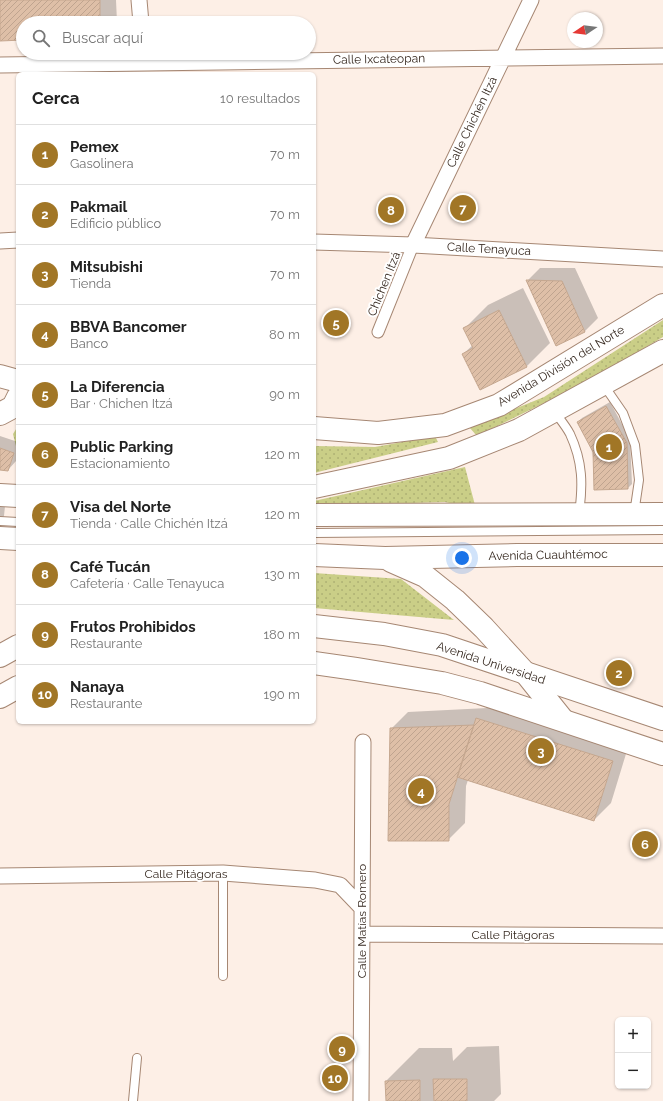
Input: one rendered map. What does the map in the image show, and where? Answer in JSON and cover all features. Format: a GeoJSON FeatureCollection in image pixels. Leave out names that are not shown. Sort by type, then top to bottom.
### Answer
{"type":"FeatureCollection","features":[{"type":"Feature","properties":{"kind":"main road","name":"Avenida División del Norte"},"geometry":{"type":"LineString","coordinates":[[316,428],[378,433],[445,424],[498,405],[663,305]]}},
{"type":"Feature","properties":{"kind":"main road"},"geometry":{"type":"LineString","coordinates":[[316,487],[449,458],[519,430],[663,351]]}},
{"type":"Feature","properties":{"kind":"main road"},"geometry":{"type":"LineString","coordinates":[[0,376],[16,380]]}},
{"type":"Feature","properties":{"kind":"main road"},"geometry":{"type":"LineString","coordinates":[[0,414],[13,407],[16,401]]}},
{"type":"Feature","properties":{"kind":"main road"},"geometry":{"type":"LineString","coordinates":[[0,495],[16,496]]}},
{"type":"Feature","properties":{"kind":"main road"},"geometry":{"type":"LineString","coordinates":[[316,515],[663,514]]}},
{"type":"Feature","properties":{"kind":"main road"},"geometry":{"type":"LineString","coordinates":[[0,538],[16,539]]}},
{"type":"Feature","properties":{"kind":"main road","name":"Avenida Cuauhtémoc"},"geometry":{"type":"LineString","coordinates":[[316,556],[385,558],[517,555],[663,555]]}},
{"type":"Feature","properties":{"kind":"main road"},"geometry":{"type":"LineString","coordinates":[[385,558],[425,576],[455,600],[484,628],[527,675],[563,720]]}},
{"type":"Feature","properties":{"kind":"main road","name":"Avenida Universidad"},"geometry":{"type":"LineString","coordinates":[[316,626],[384,634],[442,645],[527,675],[663,719]]}},
{"type":"Feature","properties":{"kind":"main road"},"geometry":{"type":"LineString","coordinates":[[0,656],[16,647]]}},
{"type":"Feature","properties":{"kind":"main road"},"geometry":{"type":"LineString","coordinates":[[316,663],[356,668],[442,683],[480,693],[663,754]]}},
{"type":"Feature","properties":{"kind":"main road"},"geometry":{"type":"LineString","coordinates":[[0,697],[16,688]]}},
{"type":"Feature","properties":{"kind":"street"},"geometry":{"type":"LineString","coordinates":[[139,0],[140,16]]}},
{"type":"Feature","properties":{"kind":"street","name":"Calle Chichén Itzá"},"geometry":{"type":"LineString","coordinates":[[413,244],[531,0]]}},
{"type":"Feature","properties":{"kind":"street","name":"Calle Ixcateopan"},"geometry":{"type":"LineString","coordinates":[[0,65],[663,56]]}},
{"type":"Feature","properties":{"kind":"street"},"geometry":{"type":"LineString","coordinates":[[0,241],[16,240]]}},
{"type":"Feature","properties":{"kind":"street","name":"Calle Tenayuca"},"geometry":{"type":"LineString","coordinates":[[316,242],[413,244],[663,259]]}},
{"type":"Feature","properties":{"kind":"street","name":"Chichen Itzá"},"geometry":{"type":"LineString","coordinates":[[378,332],[413,244]]}},
{"type":"Feature","properties":{"kind":"street","name":"Calle Matías Romero"},"geometry":{"type":"LineString","coordinates":[[361,1101],[363,742]]}},
{"type":"Feature","properties":{"kind":"street","name":"Calle Pitágoras"},"geometry":{"type":"LineString","coordinates":[[0,876],[223,873],[315,880],[340,885],[362,908]]}},
{"type":"Feature","properties":{"kind":"street","name":"Calle Pitágoras"},"geometry":{"type":"LineString","coordinates":[[362,934],[663,936]]}},
{"type":"Feature","properties":{"kind":"lane"},"geometry":{"type":"LineString","coordinates":[[603,384],[623,413],[635,445],[639,480],[634,514]]}},
{"type":"Feature","properties":{"kind":"lane"},"geometry":{"type":"LineString","coordinates":[[554,410],[570,434],[579,460],[582,488],[579,515]]}},
{"type":"Feature","properties":{"kind":"lane"},"geometry":{"type":"LineString","coordinates":[[0,502],[16,503]]}},
{"type":"Feature","properties":{"kind":"lane"},"geometry":{"type":"LineString","coordinates":[[0,521],[16,522]]}},
{"type":"Feature","properties":{"kind":"lane"},"geometry":{"type":"LineString","coordinates":[[316,533],[663,530]]}},
{"type":"Feature","properties":{"kind":"lane"},"geometry":{"type":"LineString","coordinates":[[223,873],[223,976]]}},
{"type":"Feature","properties":{"kind":"lane"},"geometry":{"type":"LineString","coordinates":[[134,1101],[137,1058]]}},
{"type":"Feature","properties":{"kind":"green space"},"geometry":{"type":"Polygon","coordinates":[[[663,320],[663,337],[587,382],[477,436],[469,427],[544,397],[663,320]]]}},
{"type":"Feature","properties":{"kind":"green space"},"geometry":{"type":"Polygon","coordinates":[[[16,429],[16,446],[13,434],[16,429]]]}},
{"type":"Feature","properties":{"kind":"green space"},"geometry":{"type":"Polygon","coordinates":[[[435,436],[438,442],[316,472],[316,446],[375,447],[435,436]]]}},
{"type":"Feature","properties":{"kind":"green space"},"geometry":{"type":"Polygon","coordinates":[[[465,467],[476,509],[445,502],[316,506],[316,501],[465,467]]]}},
{"type":"Feature","properties":{"kind":"green space"},"geometry":{"type":"Polygon","coordinates":[[[316,573],[401,579],[454,620],[316,608],[316,573]]]}},
{"type":"Feature","properties":{"kind":"building"},"geometry":{"type":"Polygon","coordinates":[[[0,0],[100,0],[100,16],[16,16],[16,40],[0,41],[0,0]]]}},
{"type":"Feature","properties":{"kind":"building"},"geometry":{"type":"Polygon","coordinates":[[[526,280],[562,281],[585,332],[556,346],[526,280]]]}},
{"type":"Feature","properties":{"kind":"building"},"geometry":{"type":"Polygon","coordinates":[[[499,310],[527,367],[480,390],[462,354],[473,348],[463,328],[499,310]]]}},
{"type":"Feature","properties":{"kind":"building"},"geometry":{"type":"Polygon","coordinates":[[[606,406],[627,443],[628,489],[594,490],[593,452],[577,422],[606,406]]]}},
{"type":"Feature","properties":{"kind":"building"},"geometry":{"type":"Polygon","coordinates":[[[0,448],[14,453],[8,471],[0,470],[0,448]]]}},
{"type":"Feature","properties":{"kind":"building"},"geometry":{"type":"Polygon","coordinates":[[[476,718],[613,761],[594,821],[457,777],[476,718]]]}},
{"type":"Feature","properties":{"kind":"building"},"geometry":{"type":"Polygon","coordinates":[[[474,725],[449,804],[449,841],[388,841],[390,728],[474,725]]]}},
{"type":"Feature","properties":{"kind":"building"},"geometry":{"type":"Polygon","coordinates":[[[433,1079],[467,1079],[467,1101],[434,1101],[433,1079]]]}},
{"type":"Feature","properties":{"kind":"building"},"geometry":{"type":"Polygon","coordinates":[[[420,1080],[420,1101],[386,1101],[385,1081],[420,1080]]]}},
{"type":"Feature","properties":{"kind":"place","name":"Visa del Norte"},"geometry":{"type":"Point","coordinates":[463,208]}},
{"type":"Feature","properties":{"kind":"place","name":"Café Tucán"},"geometry":{"type":"Point","coordinates":[391,210]}},
{"type":"Feature","properties":{"kind":"place","name":"La Diferencia"},"geometry":{"type":"Point","coordinates":[336,323]}},
{"type":"Feature","properties":{"kind":"place","name":"Pemex"},"geometry":{"type":"Point","coordinates":[609,447]}},
{"type":"Feature","properties":{"kind":"place","name":"Pakmail"},"geometry":{"type":"Point","coordinates":[619,673]}},
{"type":"Feature","properties":{"kind":"place","name":"Mitsubishi"},"geometry":{"type":"Point","coordinates":[541,751]}},
{"type":"Feature","properties":{"kind":"place","name":"BBVA Bancomer"},"geometry":{"type":"Point","coordinates":[421,791]}},
{"type":"Feature","properties":{"kind":"place","name":"Public Parking"},"geometry":{"type":"Point","coordinates":[645,844]}},
{"type":"Feature","properties":{"kind":"place","name":"Frutos Prohibidos"},"geometry":{"type":"Point","coordinates":[342,1049]}},
{"type":"Feature","properties":{"kind":"place","name":"Nanaya"},"geometry":{"type":"Point","coordinates":[335,1078]}}]}
